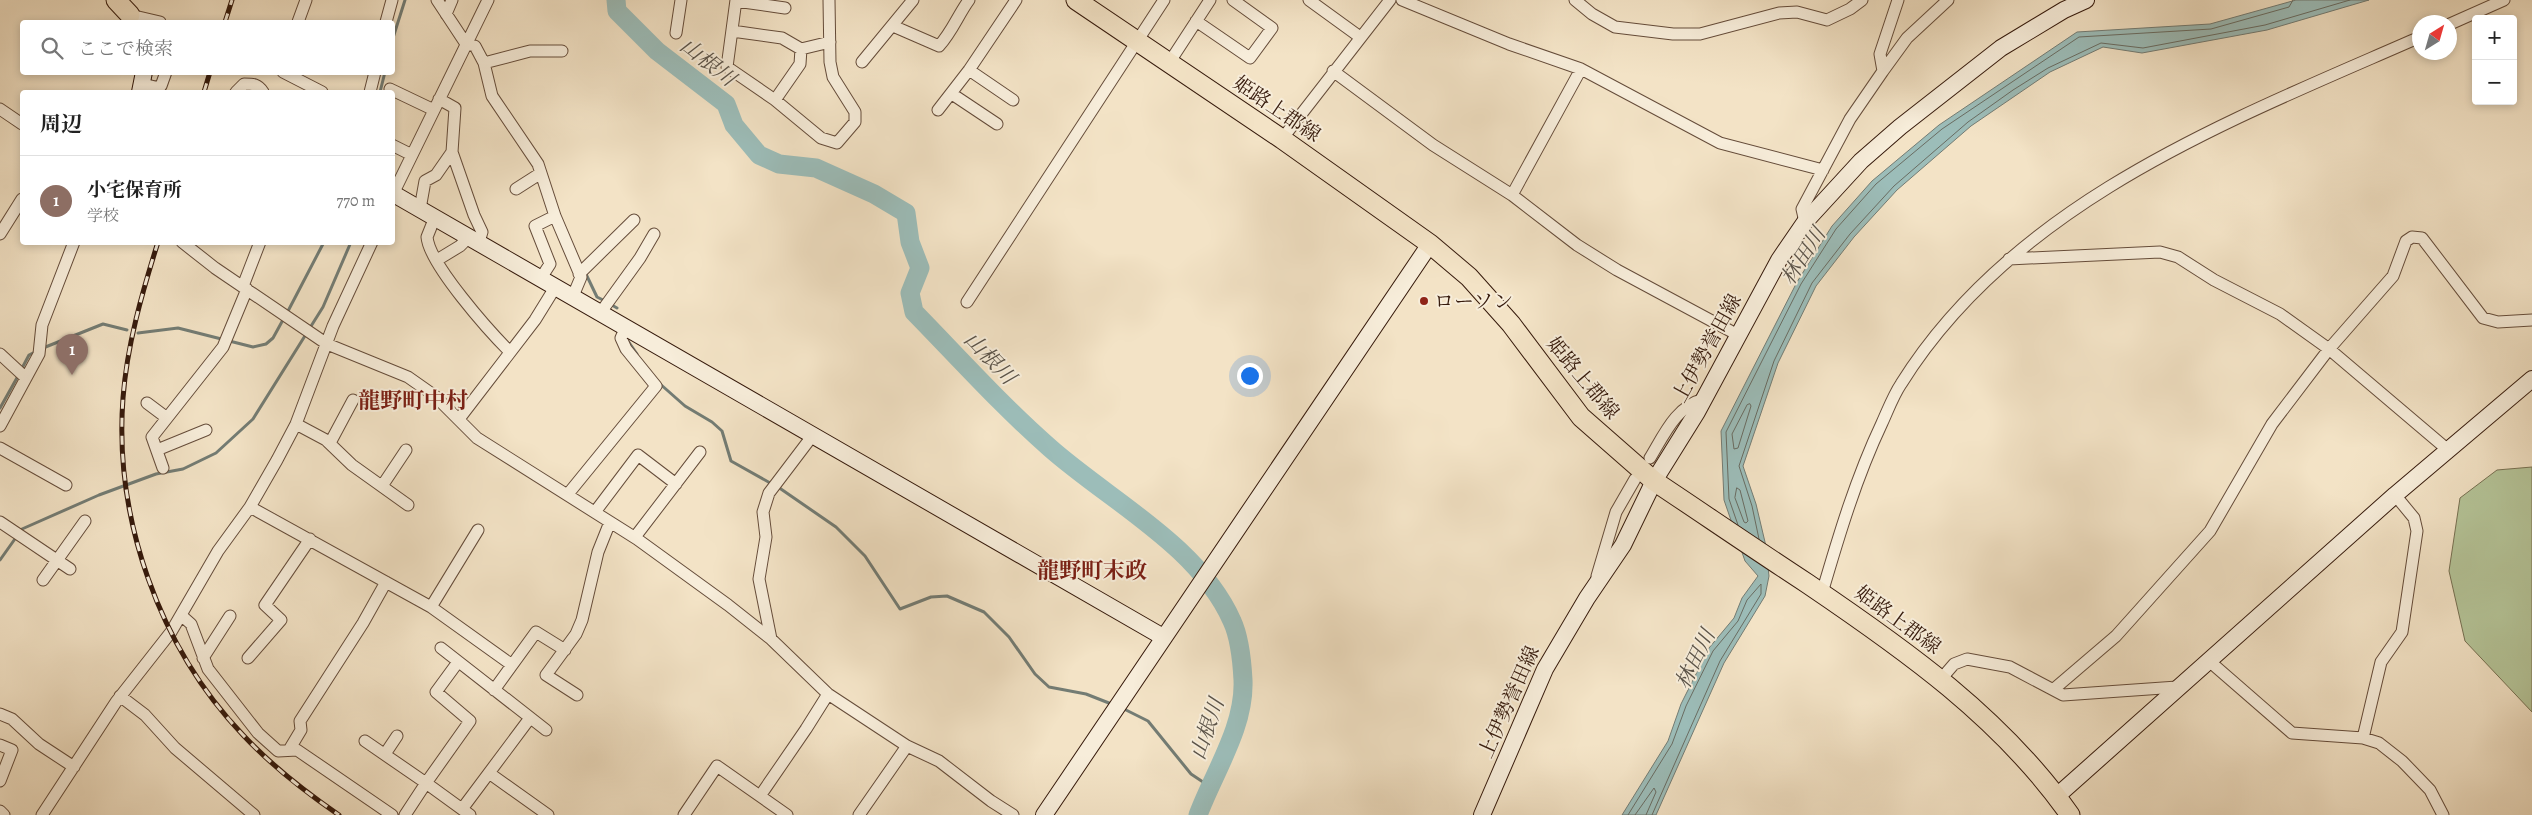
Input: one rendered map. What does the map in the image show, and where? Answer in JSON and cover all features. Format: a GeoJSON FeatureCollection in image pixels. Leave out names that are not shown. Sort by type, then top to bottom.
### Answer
{"type":"FeatureCollection","features":[{"type":"Feature","properties":{"kind":"main road"},"geometry":{"type":"LineString","coordinates":[[116,0],[133,18]]}},
{"type":"Feature","properties":{"kind":"main road","name":"姫路上郡線"},"geometry":{"type":"LineString","coordinates":[[1076,0],[1282,139],[1430,244],[1470,277],[1505,317],[1581,417],[1654,481],[1901,647],[1942,679],[1992,725],[2057,796],[2070,815]]}},
{"type":"Feature","properties":{"kind":"street"},"geometry":{"type":"LineString","coordinates":[[300,20],[306,0]]}},
{"type":"Feature","properties":{"kind":"street"},"geometry":{"type":"LineString","coordinates":[[437,0],[466,44],[475,46],[484,63],[492,96],[538,164],[555,216],[580,274]]}},
{"type":"Feature","properties":{"kind":"street"},"geometry":{"type":"LineString","coordinates":[[446,14],[452,0]]}},
{"type":"Feature","properties":{"kind":"street"},"geometry":{"type":"LineString","coordinates":[[395,190],[488,0]]}},
{"type":"Feature","properties":{"kind":"street"},"geometry":{"type":"LineString","coordinates":[[676,32],[681,0]]}},
{"type":"Feature","properties":{"kind":"street"},"geometry":{"type":"LineString","coordinates":[[785,8],[736,1],[727,66],[775,100],[821,138],[837,143],[855,122],[856,112],[833,77],[830,62],[829,0]]}},
{"type":"Feature","properties":{"kind":"street"},"geometry":{"type":"LineString","coordinates":[[862,62],[913,0]]}},
{"type":"Feature","properties":{"kind":"street"},"geometry":{"type":"LineString","coordinates":[[893,26],[939,46],[951,32],[958,16],[969,0]]}},
{"type":"Feature","properties":{"kind":"street"},"geometry":{"type":"LineString","coordinates":[[938,110],[952,94],[1016,0]]}},
{"type":"Feature","properties":{"kind":"street"},"geometry":{"type":"LineString","coordinates":[[967,302],[1138,43],[1164,0]]}},
{"type":"Feature","properties":{"kind":"street"},"geometry":{"type":"LineString","coordinates":[[1169,64],[1210,0]]}},
{"type":"Feature","properties":{"kind":"street"},"geometry":{"type":"LineString","coordinates":[[1196,21],[1250,58],[1272,28],[1233,0]]}},
{"type":"Feature","properties":{"kind":"street"},"geometry":{"type":"LineString","coordinates":[[1309,0],[1360,37]]}},
{"type":"Feature","properties":{"kind":"street"},"geometry":{"type":"LineString","coordinates":[[1282,139],[1390,0]]}},
{"type":"Feature","properties":{"kind":"street"},"geometry":{"type":"LineString","coordinates":[[1402,0],[1509,44],[1581,68],[1720,143],[1823,170]]}},
{"type":"Feature","properties":{"kind":"street"},"geometry":{"type":"LineString","coordinates":[[1575,0],[1592,14],[1615,27],[1673,34],[1700,34],[1779,13],[1796,12],[1827,20],[1850,9],[1862,0]]}},
{"type":"Feature","properties":{"kind":"street"},"geometry":{"type":"LineString","coordinates":[[1883,71],[1880,54],[1898,0]]}},
{"type":"Feature","properties":{"kind":"street"},"geometry":{"type":"LineString","coordinates":[[1805,222],[1802,209],[1850,120],[1907,38],[1948,0]]}},
{"type":"Feature","properties":{"kind":"street","name":"上伊勢誉田線"},"geometry":{"type":"LineString","coordinates":[[1482,815],[1545,668],[1623,545],[1654,481],[1704,399],[1780,260],[1805,222],[1862,161],[1900,127],[2001,48],[2064,10],[2086,0]]}},
{"type":"Feature","properties":{"kind":"street"},"geometry":{"type":"LineString","coordinates":[[2457,21],[2504,0]]}},
{"type":"Feature","properties":{"kind":"street"},"geometry":{"type":"LineString","coordinates":[[386,20],[390,1]]}},
{"type":"Feature","properties":{"kind":"street"},"geometry":{"type":"LineString","coordinates":[[133,18],[146,20]]}},
{"type":"Feature","properties":{"kind":"street"},"geometry":{"type":"LineString","coordinates":[[732,31],[782,38],[801,49],[830,42]]}},
{"type":"Feature","properties":{"kind":"street"},"geometry":{"type":"LineString","coordinates":[[1822,594],[1864,460],[1899,386],[1922,352],[1968,297],[2037,236],[2146,166],[2236,118],[2412,41]]}},
{"type":"Feature","properties":{"kind":"street"},"geometry":{"type":"LineString","coordinates":[[775,100],[800,64],[801,49]]}},
{"type":"Feature","properties":{"kind":"street"},"geometry":{"type":"LineString","coordinates":[[484,63],[530,50],[562,51]]}},
{"type":"Feature","properties":{"kind":"street"},"geometry":{"type":"LineString","coordinates":[[1512,195],[1581,68]]}},
{"type":"Feature","properties":{"kind":"street"},"geometry":{"type":"LineString","coordinates":[[969,70],[1013,100]]}},
{"type":"Feature","properties":{"kind":"street"},"geometry":{"type":"LineString","coordinates":[[1333,71],[1433,145],[1512,195],[1577,245],[1617,270],[1738,334]]}},
{"type":"Feature","properties":{"kind":"street"},"geometry":{"type":"LineString","coordinates":[[142,83],[155,88],[161,86],[165,75]]}},
{"type":"Feature","properties":{"kind":"street"},"geometry":{"type":"LineString","coordinates":[[289,75],[318,90]]}},
{"type":"Feature","properties":{"kind":"street"},"geometry":{"type":"LineString","coordinates":[[370,90],[374,75]]}},
{"type":"Feature","properties":{"kind":"street"},"geometry":{"type":"LineString","coordinates":[[238,90],[244,84],[253,84],[262,90]]}},
{"type":"Feature","properties":{"kind":"street"},"geometry":{"type":"LineString","coordinates":[[395,91],[434,110]]}},
{"type":"Feature","properties":{"kind":"street"},"geometry":{"type":"LineString","coordinates":[[952,94],[997,124]]}},
{"type":"Feature","properties":{"kind":"street"},"geometry":{"type":"LineString","coordinates":[[437,260],[474,240],[482,232],[474,215],[452,152],[455,108],[439,99]]}},
{"type":"Feature","properties":{"kind":"street"},"geometry":{"type":"LineString","coordinates":[[0,109],[20,123]]}},
{"type":"Feature","properties":{"kind":"street"},"geometry":{"type":"LineString","coordinates":[[395,146],[412,155]]}},
{"type":"Feature","properties":{"kind":"street"},"geometry":{"type":"LineString","coordinates":[[420,209],[425,181],[436,175],[452,152]]}},
{"type":"Feature","properties":{"kind":"street"},"geometry":{"type":"LineString","coordinates":[[516,189],[541,173]]}},
{"type":"Feature","properties":{"kind":"street"},"geometry":{"type":"LineString","coordinates":[[395,195],[556,286],[1163,637]]}},
{"type":"Feature","properties":{"kind":"street"},"geometry":{"type":"LineString","coordinates":[[0,234],[20,202]]}},
{"type":"Feature","properties":{"kind":"street"},"geometry":{"type":"LineString","coordinates":[[541,278],[550,264],[535,226],[555,216]]}},
{"type":"Feature","properties":{"kind":"street"},"geometry":{"type":"LineString","coordinates":[[435,217],[427,237],[437,260],[467,303],[510,352]]}},
{"type":"Feature","properties":{"kind":"street"},"geometry":{"type":"LineString","coordinates":[[573,296],[580,274],[634,220]]}},
{"type":"Feature","properties":{"kind":"street"},"geometry":{"type":"LineString","coordinates":[[601,312],[640,258],[654,234]]}},
{"type":"Feature","properties":{"kind":"street"},"geometry":{"type":"LineString","coordinates":[[2054,689],[2116,636],[2210,531],[2272,424],[2329,349],[2393,276],[2406,241],[2412,237],[2422,238],[2483,318],[2498,322],[2532,320]]}},
{"type":"Feature","properties":{"kind":"street"},"geometry":{"type":"LineString","coordinates":[[1044,815],[1430,244]]}},
{"type":"Feature","properties":{"kind":"street"},"geometry":{"type":"LineString","coordinates":[[0,426],[39,354],[42,325],[73,245]]}},
{"type":"Feature","properties":{"kind":"street"},"geometry":{"type":"LineString","coordinates":[[186,245],[327,344],[408,376],[435,396],[477,438],[634,537],[771,639],[828,694],[907,746],[939,761],[991,801],[1013,815]]}},
{"type":"Feature","properties":{"kind":"street"},"geometry":{"type":"LineString","coordinates":[[163,468],[152,437],[223,347],[259,245]]}},
{"type":"Feature","properties":{"kind":"street"},"geometry":{"type":"LineString","coordinates":[[42,815],[120,696],[182,616],[218,551],[250,507],[296,424],[327,344],[371,245]]}},
{"type":"Feature","properties":{"kind":"street"},"geometry":{"type":"LineString","coordinates":[[2009,259],[2160,252],[2178,257],[2214,280],[2280,314],[2329,349],[2448,450]]}},
{"type":"Feature","properties":{"kind":"street"},"geometry":{"type":"LineString","coordinates":[[459,419],[535,320],[556,286]]}},
{"type":"Feature","properties":{"kind":"street"},"geometry":{"type":"LineString","coordinates":[[568,494],[656,386],[626,349],[621,338],[626,327]]}},
{"type":"Feature","properties":{"kind":"street"},"geometry":{"type":"LineString","coordinates":[[0,354],[26,378]]}},
{"type":"Feature","properties":{"kind":"street"},"geometry":{"type":"LineString","coordinates":[[2057,796],[2176,687],[2395,495],[2532,379]]}},
{"type":"Feature","properties":{"kind":"street"},"geometry":{"type":"LineString","coordinates":[[1650,458],[1677,416],[1693,402],[1704,399]]}},
{"type":"Feature","properties":{"kind":"street"},"geometry":{"type":"LineString","coordinates":[[330,443],[353,400]]}},
{"type":"Feature","properties":{"kind":"street"},"geometry":{"type":"LineString","coordinates":[[147,403],[167,418]]}},
{"type":"Feature","properties":{"kind":"street"},"geometry":{"type":"LineString","coordinates":[[296,424],[330,443],[352,465],[408,506]]}},
{"type":"Feature","properties":{"kind":"street"},"geometry":{"type":"LineString","coordinates":[[157,450],[206,430]]}},
{"type":"Feature","properties":{"kind":"street"},"geometry":{"type":"LineString","coordinates":[[771,639],[759,580],[766,537],[763,512],[769,493],[813,435]]}},
{"type":"Feature","properties":{"kind":"street"},"geometry":{"type":"LineString","coordinates":[[0,448],[66,485]]}},
{"type":"Feature","properties":{"kind":"street"},"geometry":{"type":"LineString","coordinates":[[382,486],[406,450]]}},
{"type":"Feature","properties":{"kind":"street"},"geometry":{"type":"LineString","coordinates":[[634,537],[700,452]]}},
{"type":"Feature","properties":{"kind":"street"},"geometry":{"type":"LineString","coordinates":[[595,512],[638,454],[676,484]]}},
{"type":"Feature","properties":{"kind":"street"},"geometry":{"type":"LineString","coordinates":[[1594,588],[1616,512],[1635,479]]}},
{"type":"Feature","properties":{"kind":"street"},"geometry":{"type":"LineString","coordinates":[[2363,738],[2381,662],[2402,632],[2417,532],[2414,518],[2395,495]]}},
{"type":"Feature","properties":{"kind":"street"},"geometry":{"type":"LineString","coordinates":[[250,507],[431,607],[512,665]]}},
{"type":"Feature","properties":{"kind":"street"},"geometry":{"type":"LineString","coordinates":[[43,580],[85,521]]}},
{"type":"Feature","properties":{"kind":"street"},"geometry":{"type":"LineString","coordinates":[[0,522],[70,569]]}},
{"type":"Feature","properties":{"kind":"street"},"geometry":{"type":"LineString","coordinates":[[577,695],[546,674],[576,634],[582,620],[598,552],[610,522]]}},
{"type":"Feature","properties":{"kind":"street"},"geometry":{"type":"LineString","coordinates":[[431,607],[478,530]]}},
{"type":"Feature","properties":{"kind":"street"},"geometry":{"type":"LineString","coordinates":[[248,658],[281,620],[265,605],[310,539]]}},
{"type":"Feature","properties":{"kind":"street"},"geometry":{"type":"LineString","coordinates":[[290,750],[301,730],[300,721],[364,623],[386,582]]}},
{"type":"Feature","properties":{"kind":"street"},"geometry":{"type":"LineString","coordinates":[[182,616],[191,624],[208,668],[258,733],[278,752],[297,750],[392,815]]}},
{"type":"Feature","properties":{"kind":"street"},"geometry":{"type":"LineString","coordinates":[[203,658],[230,616]]}},
{"type":"Feature","properties":{"kind":"street"},"geometry":{"type":"LineString","coordinates":[[494,690],[536,632],[565,650]]}},
{"type":"Feature","properties":{"kind":"street"},"geometry":{"type":"LineString","coordinates":[[440,648],[546,730]]}},
{"type":"Feature","properties":{"kind":"street"},"geometry":{"type":"LineString","coordinates":[[1942,679],[1954,664],[1967,659],[2010,667],[2063,695],[2176,687]]}},
{"type":"Feature","properties":{"kind":"street"},"geometry":{"type":"LineString","coordinates":[[2208,660],[2292,733],[2363,738],[2379,742],[2402,761],[2430,790],[2443,815]]}},
{"type":"Feature","properties":{"kind":"street"},"geometry":{"type":"LineString","coordinates":[[405,815],[470,721],[436,692],[458,662]]}},
{"type":"Feature","properties":{"kind":"street"},"geometry":{"type":"LineString","coordinates":[[760,796],[828,694]]}},
{"type":"Feature","properties":{"kind":"street"},"geometry":{"type":"LineString","coordinates":[[120,696],[145,714],[175,748],[252,815]]}},
{"type":"Feature","properties":{"kind":"street"},"geometry":{"type":"LineString","coordinates":[[0,714],[12,719],[39,744],[74,767]]}},
{"type":"Feature","properties":{"kind":"street"},"geometry":{"type":"LineString","coordinates":[[365,741],[466,813],[489,773],[530,718]]}},
{"type":"Feature","properties":{"kind":"street"},"geometry":{"type":"LineString","coordinates":[[385,754],[397,736]]}},
{"type":"Feature","properties":{"kind":"street"},"geometry":{"type":"LineString","coordinates":[[0,745],[12,750],[0,781]]}},
{"type":"Feature","properties":{"kind":"street"},"geometry":{"type":"LineString","coordinates":[[859,815],[907,746]]}},
{"type":"Feature","properties":{"kind":"street"},"geometry":{"type":"LineString","coordinates":[[684,815],[717,766],[787,815]]}},
{"type":"Feature","properties":{"kind":"street"},"geometry":{"type":"LineString","coordinates":[[489,773],[548,815]]}},
{"type":"Feature","properties":{"kind":"street"},"geometry":{"type":"LineString","coordinates":[[0,811],[4,815]]}},
{"type":"Feature","properties":{"kind":"green space"},"geometry":{"type":"Polygon","coordinates":[[[2532,467],[2532,712],[2465,641],[2449,571],[2460,498],[2497,470],[2532,467]]]}},
{"type":"Feature","properties":{"kind":"water"},"geometry":{"type":"Polygon","coordinates":[[[2296,0],[2369,0],[2267,30],[2142,53],[2103,47],[2050,72],[1971,126],[1897,190],[1854,237],[1816,286],[1778,363],[1743,466],[1756,504],[1765,542],[1769,576],[1765,596],[1724,663],[1656,815],[1622,815],[1668,741],[1681,704],[1709,648],[1734,618],[1742,598],[1758,576],[1745,561],[1724,500],[1721,431],[1797,282],[1832,226],[1872,181],[1939,125],[2077,32],[2210,24],[2296,0]]]}},
{"type":"Feature","properties":{"kind":"waterway"},"geometry":{"type":"LineString","coordinates":[[395,32],[405,0]]}},
{"type":"Feature","properties":{"kind":"waterway","name":"山根川"},"geometry":{"type":"LineString","coordinates":[[616,0],[617,11],[657,51],[726,104],[734,125],[759,155],[779,164],[816,168],[874,194],[906,213],[910,242],[920,268],[910,293],[914,312],[1032,432],[1074,468],[1176,547],[1217,594],[1232,621],[1237,635],[1242,665],[1242,698],[1234,732],[1198,815]]}},
{"type":"Feature","properties":{"kind":"waterway"},"geometry":{"type":"LineString","coordinates":[[380,90],[384,75]]}},
{"type":"Feature","properties":{"kind":"waterway"},"geometry":{"type":"LineString","coordinates":[[287,313],[322,245]]}},
{"type":"Feature","properties":{"kind":"waterway"},"geometry":{"type":"LineString","coordinates":[[0,560],[22,529],[99,495],[156,474],[183,469],[216,453],[253,419],[323,307],[350,245]]}},
{"type":"Feature","properties":{"kind":"waterway"},"geometry":{"type":"LineString","coordinates":[[585,272],[597,297],[605,301]]}},
{"type":"Feature","properties":{"kind":"waterway"},"geometry":{"type":"LineString","coordinates":[[610,304],[617,308]]}},
{"type":"Feature","properties":{"kind":"waterway"},"geometry":{"type":"LineString","coordinates":[[138,333],[178,328],[253,347],[266,344],[273,338],[284,318]]}},
{"type":"Feature","properties":{"kind":"waterway"},"geometry":{"type":"LineString","coordinates":[[43,348],[103,324],[127,330]]}},
{"type":"Feature","properties":{"kind":"waterway"},"geometry":{"type":"LineString","coordinates":[[628,341],[637,354]]}},
{"type":"Feature","properties":{"kind":"waterway"},"geometry":{"type":"LineString","coordinates":[[21,370],[29,355],[35,352]]}},
{"type":"Feature","properties":{"kind":"waterway"},"geometry":{"type":"LineString","coordinates":[[0,408],[18,376]]}},
{"type":"Feature","properties":{"kind":"waterway"},"geometry":{"type":"LineString","coordinates":[[659,383],[685,406],[712,422],[722,431],[731,461],[772,484]]}},
{"type":"Feature","properties":{"kind":"waterway"},"geometry":{"type":"LineString","coordinates":[[778,487],[836,527],[865,556],[900,609],[931,597],[947,596],[984,612],[1009,637],[1035,674],[1049,687],[1086,694],[1114,705]]}},
{"type":"Feature","properties":{"kind":"waterway"},"geometry":{"type":"LineString","coordinates":[[1122,708],[1148,721],[1191,774],[1209,786]]}},
{"type":"Feature","properties":{"kind":"railway"},"geometry":{"type":"LineString","coordinates":[[226,20],[232,0]]}},
{"type":"Feature","properties":{"kind":"railway"},"geometry":{"type":"LineString","coordinates":[[205,90],[209,75]]}},
{"type":"Feature","properties":{"kind":"railway"},"geometry":{"type":"LineString","coordinates":[[157,245],[132,339],[123,398],[122,443],[126,489],[135,534],[148,578],[166,621],[188,662],[213,700],[243,735],[277,768],[339,815]]}},
{"type":"Feature","properties":{"kind":"place","name":"ローソン"},"geometry":{"type":"Point","coordinates":[1424,301]}},
{"type":"Feature","properties":{"kind":"place","name":"小宅保育所"},"geometry":{"type":"Point","coordinates":[72,375]}},
{"type":"Feature","properties":{"kind":"district","name":"龍野町中村"},"geometry":{"type":"Point","coordinates":[413,401]}},
{"type":"Feature","properties":{"kind":"district","name":"龍野町末政"},"geometry":{"type":"Point","coordinates":[1092,571]}},
{"type":"Feature","properties":{"kind":"water label","name":"林田川"},"geometry":{"type":"Point","coordinates":[1803,256]}},
{"type":"Feature","properties":{"kind":"water label","name":"林田川"},"geometry":{"type":"Point","coordinates":[1695,659]}}]}
